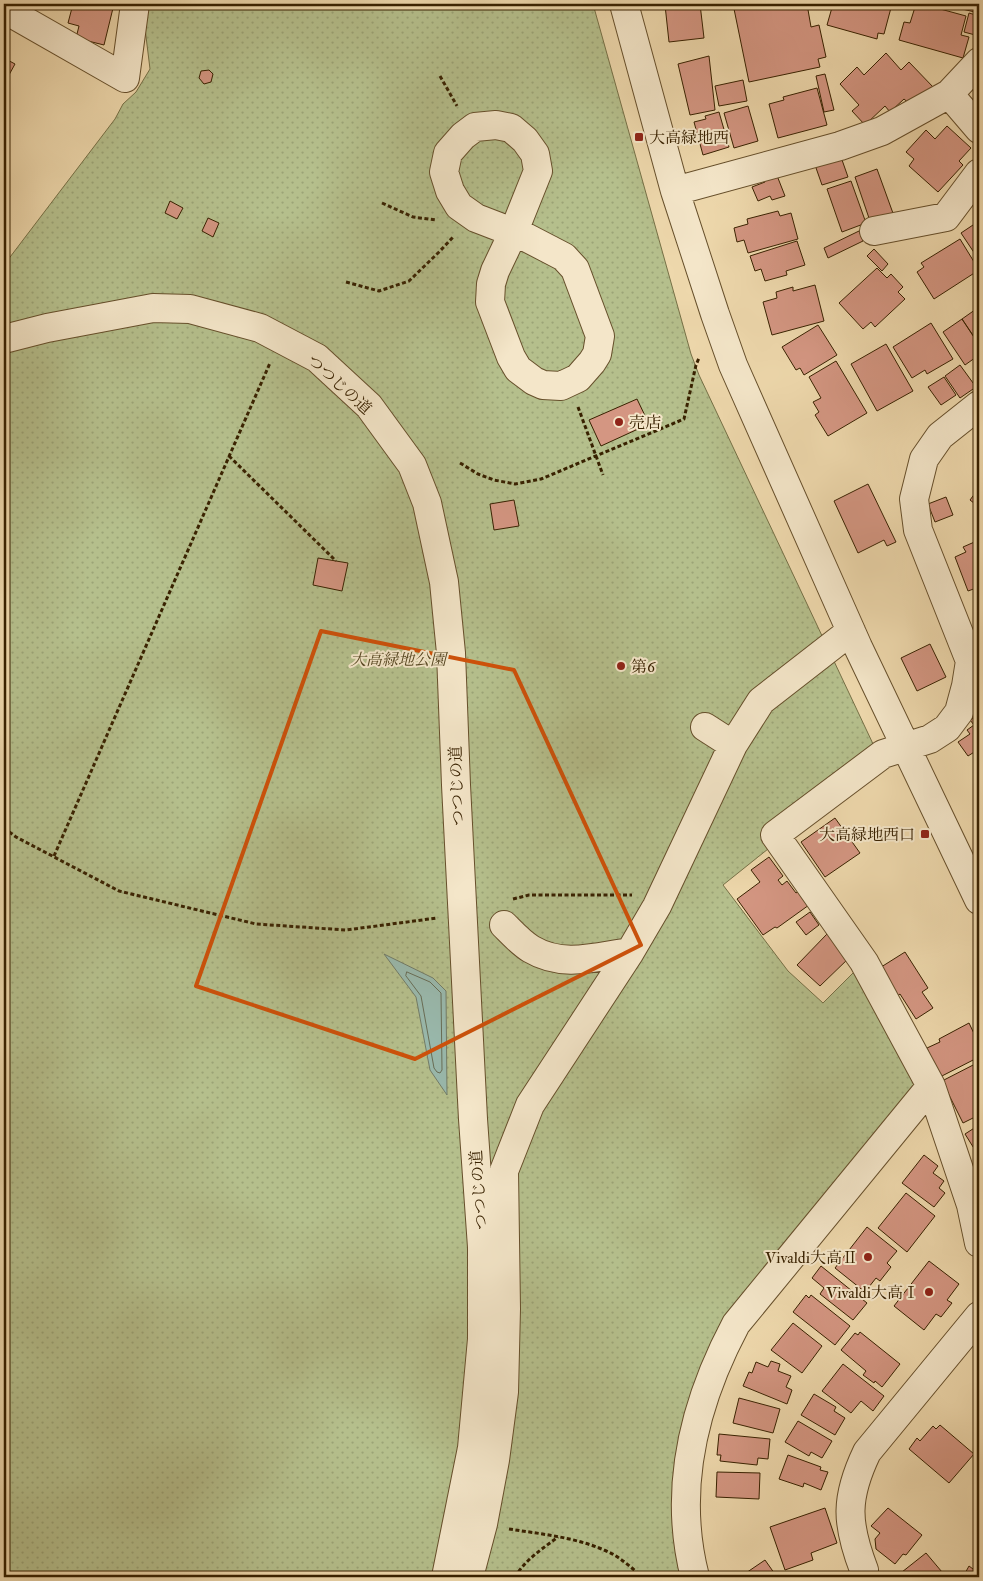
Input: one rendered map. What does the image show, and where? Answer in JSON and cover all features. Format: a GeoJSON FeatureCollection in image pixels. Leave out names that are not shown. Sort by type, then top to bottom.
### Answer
{"type":"FeatureCollection","features":[{"type":"Feature","properties":{"kind":"street"},"geometry":{"type":"LineString","coordinates":[[4,9],[125,78],[135,4]]}},
{"type":"Feature","properties":{"kind":"street"},"geometry":{"type":"LineString","coordinates":[[624,4],[674,191],[733,364],[851,631],[979,900]]}},
{"type":"Feature","properties":{"kind":"street"},"geometry":{"type":"LineString","coordinates":[[674,191],[840,146],[882,130],[949,94],[979,62]]}},
{"type":"Feature","properties":{"kind":"street"},"geometry":{"type":"LineString","coordinates":[[949,94],[979,129]]}},
{"type":"Feature","properties":{"kind":"street"},"geometry":{"type":"LineString","coordinates":[[470,130],[448,152],[444,172],[450,191],[459,206],[468,212],[502,228],[514,231],[554,251],[564,257],[575,269],[600,336],[597,354],[586,370],[569,384],[561,386],[543,385],[526,376],[518,368],[490,302],[491,284],[495,271],[514,231],[538,171],[535,154],[525,140],[511,128],[496,125],[475,127],[470,130]]}},
{"type":"Feature","properties":{"kind":"street"},"geometry":{"type":"LineString","coordinates":[[874,231],[946,217],[979,173]]}},
{"type":"Feature","properties":{"kind":"street","name":"つつじの道"},"geometry":{"type":"LineString","coordinates":[[4,339],[47,328],[153,308],[190,309],[260,328],[317,358],[369,406],[412,466],[427,503],[444,582],[451,652],[473,1132],[482,1247],[482,1339],[472,1448],[446,1577]]}},
{"type":"Feature","properties":{"kind":"street"},"geometry":{"type":"LineString","coordinates":[[979,405],[940,436],[924,459],[914,499],[918,530],[970,661],[959,712],[947,728],[930,739],[883,754],[775,835],[864,962],[931,1086],[971,1204],[979,1243]]}},
{"type":"Feature","properties":{"kind":"street"},"geometry":{"type":"LineString","coordinates":[[469,1577],[483,1524],[496,1460],[504,1392],[506,1309],[504,1171],[530,1105],[630,952],[657,906],[733,745],[761,701],[851,631]]}},
{"type":"Feature","properties":{"kind":"street"},"geometry":{"type":"LineString","coordinates":[[705,727],[733,745]]}},
{"type":"Feature","properties":{"kind":"street"},"geometry":{"type":"LineString","coordinates":[[504,913],[530,948],[557,959],[572,961],[630,952]]}},
{"type":"Feature","properties":{"kind":"street"},"geometry":{"type":"LineString","coordinates":[[695,1577],[690,1560],[687,1531],[686,1493],[688,1474],[696,1421],[706,1389],[720,1356],[736,1324],[931,1086]]}},
{"type":"Feature","properties":{"kind":"street"},"geometry":{"type":"LineString","coordinates":[[861,1575],[850,1520],[851,1497],[857,1473],[867,1452],[979,1316]]}},
{"type":"Feature","properties":{"kind":"path"},"geometry":{"type":"LineString","coordinates":[[440,76],[470,130]]}},
{"type":"Feature","properties":{"kind":"path"},"geometry":{"type":"LineString","coordinates":[[382,203],[413,217],[438,220],[468,212]]}},
{"type":"Feature","properties":{"kind":"path"},"geometry":{"type":"LineString","coordinates":[[346,282],[378,291],[408,281],[439,252],[468,212]]}},
{"type":"Feature","properties":{"kind":"path"},"geometry":{"type":"LineString","coordinates":[[54,856],[280,339]]}},
{"type":"Feature","properties":{"kind":"path"},"geometry":{"type":"LineString","coordinates":[[460,463],[478,474],[494,480],[515,484],[541,479],[684,419],[699,358]]}},
{"type":"Feature","properties":{"kind":"path"},"geometry":{"type":"LineString","coordinates":[[569,384],[603,475]]}},
{"type":"Feature","properties":{"kind":"path"},"geometry":{"type":"LineString","coordinates":[[4,393],[6,404],[4,417]]}},
{"type":"Feature","properties":{"kind":"path"},"geometry":{"type":"LineString","coordinates":[[229,456],[336,561]]}},
{"type":"Feature","properties":{"kind":"path"},"geometry":{"type":"LineString","coordinates":[[4,828],[16,837],[120,890],[256,924],[346,930],[462,914]]}},
{"type":"Feature","properties":{"kind":"path"},"geometry":{"type":"LineString","coordinates":[[504,913],[529,895],[635,895]]}},
{"type":"Feature","properties":{"kind":"path"},"geometry":{"type":"LineString","coordinates":[[483,1524],[559,1537],[604,1550],[628,1565],[642,1577]]}},
{"type":"Feature","properties":{"kind":"path"},"geometry":{"type":"LineString","coordinates":[[515,1577],[521,1567],[538,1551],[559,1537]]}},
{"type":"Feature","properties":{"kind":"highlighted area"},"geometry":{"type":"Polygon","coordinates":[[[321,631],[514,670],[641,945],[415,1059],[196,986],[321,631]]]}},
{"type":"Feature","properties":{"kind":"green space","name":"大高緑地公園"},"geometry":{"type":"Polygon","coordinates":[[[142,4],[593,4],[691,354],[699,375],[874,746],[773,845],[723,885],[788,971],[823,1003],[857,969],[919,1078],[916,1088],[718,1337],[685,1577],[4,1577],[4,265],[115,119],[123,104],[136,92],[150,69],[142,4]]]}},
{"type":"Feature","properties":{"kind":"water"},"geometry":{"type":"Polygon","coordinates":[[[384,954],[433,978],[446,991],[447,1095],[430,1070],[416,997],[384,954]]]}},
{"type":"Feature","properties":{"kind":"building"},"geometry":{"type":"Polygon","coordinates":[[[73,4],[114,4],[104,45],[76,38],[79,26],[68,23],[73,4]]]}},
{"type":"Feature","properties":{"kind":"building"},"geometry":{"type":"Polygon","coordinates":[[[700,4],[704,38],[669,42],[665,5],[700,4]]]}},
{"type":"Feature","properties":{"kind":"building"},"geometry":{"type":"Polygon","coordinates":[[[733,4],[807,4],[811,27],[819,25],[826,57],[818,59],[820,67],[749,82],[733,4]]]}},
{"type":"Feature","properties":{"kind":"building"},"geometry":{"type":"Polygon","coordinates":[[[833,4],[892,4],[884,34],[878,33],[877,39],[827,25],[833,4]]]}},
{"type":"Feature","properties":{"kind":"building"},"geometry":{"type":"Polygon","coordinates":[[[916,4],[966,16],[961,35],[969,37],[963,58],[899,40],[904,22],[910,23],[916,4]]]}},
{"type":"Feature","properties":{"kind":"building"},"geometry":{"type":"Polygon","coordinates":[[[963,4],[979,4],[979,13],[962,9],[963,4]]]}},
{"type":"Feature","properties":{"kind":"building"},"geometry":{"type":"Polygon","coordinates":[[[969,13],[979,16],[979,36],[964,32],[969,13]]]}},
{"type":"Feature","properties":{"kind":"building"},"geometry":{"type":"Polygon","coordinates":[[[886,53],[901,70],[909,62],[934,88],[911,105],[904,99],[890,112],[885,106],[865,125],[852,111],[859,105],[840,84],[857,67],[864,75],[886,53]]]}},
{"type":"Feature","properties":{"kind":"building"},"geometry":{"type":"Polygon","coordinates":[[[709,56],[715,110],[690,115],[678,64],[709,56]]]}},
{"type":"Feature","properties":{"kind":"building"},"geometry":{"type":"Polygon","coordinates":[[[4,58],[15,64],[4,84],[4,58]]]}},
{"type":"Feature","properties":{"kind":"building"},"geometry":{"type":"Polygon","coordinates":[[[209,70],[213,74],[211,82],[204,84],[199,78],[201,71],[209,70]]]}},
{"type":"Feature","properties":{"kind":"building"},"geometry":{"type":"Polygon","coordinates":[[[825,74],[834,110],[824,112],[816,76],[825,74]]]}},
{"type":"Feature","properties":{"kind":"building"},"geometry":{"type":"Polygon","coordinates":[[[743,80],[747,101],[719,106],[715,86],[743,80]]]}},
{"type":"Feature","properties":{"kind":"building"},"geometry":{"type":"Polygon","coordinates":[[[817,88],[827,125],[778,138],[769,104],[784,100],[783,97],[817,88]]]}},
{"type":"Feature","properties":{"kind":"building"},"geometry":{"type":"Polygon","coordinates":[[[748,106],[758,141],[734,148],[724,113],[748,106]]]}},
{"type":"Feature","properties":{"kind":"building"},"geometry":{"type":"Polygon","coordinates":[[[719,112],[729,147],[703,155],[694,122],[706,119],[705,116],[719,112]]]}},
{"type":"Feature","properties":{"kind":"building"},"geometry":{"type":"Polygon","coordinates":[[[947,126],[971,148],[959,161],[963,165],[938,192],[909,166],[914,159],[906,152],[926,130],[935,139],[947,126]]]}},
{"type":"Feature","properties":{"kind":"building"},"geometry":{"type":"Polygon","coordinates":[[[841,157],[848,177],[822,185],[815,165],[841,157]]]}},
{"type":"Feature","properties":{"kind":"building"},"geometry":{"type":"Polygon","coordinates":[[[877,169],[894,216],[871,224],[855,177],[877,169]]]}},
{"type":"Feature","properties":{"kind":"building"},"geometry":{"type":"Polygon","coordinates":[[[776,173],[785,196],[772,200],[770,196],[758,201],[752,187],[765,182],[763,178],[776,173]]]}},
{"type":"Feature","properties":{"kind":"building"},"geometry":{"type":"Polygon","coordinates":[[[851,181],[866,223],[842,232],[827,189],[851,181]]]}},
{"type":"Feature","properties":{"kind":"building"},"geometry":{"type":"Polygon","coordinates":[[[170,201],[183,208],[177,219],[165,213],[170,201]]]}},
{"type":"Feature","properties":{"kind":"building"},"geometry":{"type":"Polygon","coordinates":[[[778,211],[780,216],[791,213],[798,239],[748,253],[744,240],[737,242],[734,228],[748,224],[747,219],[778,211]]]}},
{"type":"Feature","properties":{"kind":"building"},"geometry":{"type":"Polygon","coordinates":[[[208,218],[219,223],[213,237],[202,231],[208,218]]]}},
{"type":"Feature","properties":{"kind":"building"},"geometry":{"type":"Polygon","coordinates":[[[979,221],[979,260],[961,233],[979,221]]]}},
{"type":"Feature","properties":{"kind":"building"},"geometry":{"type":"Polygon","coordinates":[[[859,231],[863,241],[828,258],[824,248],[859,231]]]}},
{"type":"Feature","properties":{"kind":"building"},"geometry":{"type":"Polygon","coordinates":[[[960,239],[979,270],[934,299],[917,272],[924,267],[921,263],[960,239]]]}},
{"type":"Feature","properties":{"kind":"building"},"geometry":{"type":"Polygon","coordinates":[[[797,241],[805,265],[786,271],[787,275],[765,281],[761,269],[755,271],[750,256],[797,241]]]}},
{"type":"Feature","properties":{"kind":"building"},"geometry":{"type":"Polygon","coordinates":[[[874,249],[888,264],[882,271],[867,256],[874,249]]]}},
{"type":"Feature","properties":{"kind":"building"},"geometry":{"type":"Polygon","coordinates":[[[877,268],[887,278],[891,274],[903,287],[898,292],[905,299],[875,327],[871,322],[863,329],[839,303],[877,268]]]}},
{"type":"Feature","properties":{"kind":"building"},"geometry":{"type":"Polygon","coordinates":[[[815,285],[824,321],[772,335],[763,302],[777,298],[776,292],[793,287],[793,291],[815,285]]]}},
{"type":"Feature","properties":{"kind":"building"},"geometry":{"type":"Polygon","coordinates":[[[979,307],[979,344],[962,319],[979,307]]]}},
{"type":"Feature","properties":{"kind":"building"},"geometry":{"type":"Polygon","coordinates":[[[962,319],[979,345],[979,355],[965,365],[943,332],[962,319]]]}},
{"type":"Feature","properties":{"kind":"building"},"geometry":{"type":"Polygon","coordinates":[[[931,323],[953,359],[927,374],[925,370],[912,378],[893,347],[931,323]]]}},
{"type":"Feature","properties":{"kind":"building"},"geometry":{"type":"Polygon","coordinates":[[[818,325],[837,355],[804,375],[800,368],[796,370],[782,347],[818,325]]]}},
{"type":"Feature","properties":{"kind":"building"},"geometry":{"type":"Polygon","coordinates":[[[886,344],[913,391],[877,411],[851,364],[886,344]]]}},
{"type":"Feature","properties":{"kind":"building"},"geometry":{"type":"Polygon","coordinates":[[[836,361],[867,413],[828,436],[815,415],[819,412],[813,402],[821,398],[809,377],[836,361]]]}},
{"type":"Feature","properties":{"kind":"building"},"geometry":{"type":"Polygon","coordinates":[[[960,365],[976,387],[960,398],[945,376],[960,365]]]}},
{"type":"Feature","properties":{"kind":"building"},"geometry":{"type":"Polygon","coordinates":[[[944,377],[956,395],[941,405],[928,387],[944,377]]]}},
{"type":"Feature","properties":{"kind":"building","name":"売店"},"geometry":{"type":"Polygon","coordinates":[[[637,399],[649,424],[601,446],[589,420],[637,399]]]}},
{"type":"Feature","properties":{"kind":"building"},"geometry":{"type":"Polygon","coordinates":[[[868,484],[896,542],[887,546],[884,540],[858,553],[834,501],[868,484]]]}},
{"type":"Feature","properties":{"kind":"building"},"geometry":{"type":"Polygon","coordinates":[[[979,488],[979,507],[970,500],[979,488]]]}},
{"type":"Feature","properties":{"kind":"building"},"geometry":{"type":"Polygon","coordinates":[[[946,497],[953,515],[935,522],[928,504],[946,497]]]}},
{"type":"Feature","properties":{"kind":"building"},"geometry":{"type":"Polygon","coordinates":[[[514,500],[519,526],[494,530],[490,504],[514,500]]]}},
{"type":"Feature","properties":{"kind":"building"},"geometry":{"type":"Polygon","coordinates":[[[979,540],[979,587],[968,591],[955,557],[966,552],[963,547],[979,540]]]}},
{"type":"Feature","properties":{"kind":"building"},"geometry":{"type":"Polygon","coordinates":[[[318,558],[348,563],[342,591],[313,585],[318,558]]]}},
{"type":"Feature","properties":{"kind":"building"},"geometry":{"type":"Polygon","coordinates":[[[930,644],[946,677],[917,691],[901,658],[930,644]]]}},
{"type":"Feature","properties":{"kind":"building"},"geometry":{"type":"Polygon","coordinates":[[[979,714],[979,749],[968,756],[958,742],[970,734],[967,730],[974,725],[970,720],[979,714]]]}},
{"type":"Feature","properties":{"kind":"building"},"geometry":{"type":"Polygon","coordinates":[[[835,818],[860,853],[825,877],[801,842],[835,818]]]}},
{"type":"Feature","properties":{"kind":"building"},"geometry":{"type":"Polygon","coordinates":[[[769,857],[783,876],[778,880],[782,885],[787,881],[796,893],[799,891],[809,905],[777,928],[775,927],[763,935],[737,899],[760,882],[751,870],[769,857]]]}},
{"type":"Feature","properties":{"kind":"building"},"geometry":{"type":"Polygon","coordinates":[[[810,912],[819,925],[806,935],[796,922],[810,912]]]}},
{"type":"Feature","properties":{"kind":"building"},"geometry":{"type":"Polygon","coordinates":[[[827,934],[850,957],[820,986],[797,965],[827,934]]]}},
{"type":"Feature","properties":{"kind":"building"},"geometry":{"type":"Polygon","coordinates":[[[905,952],[928,988],[922,992],[933,1008],[916,1019],[900,994],[896,997],[878,969],[905,952]]]}},
{"type":"Feature","properties":{"kind":"building"},"geometry":{"type":"Polygon","coordinates":[[[969,1023],[979,1044],[979,1057],[938,1078],[926,1054],[929,1053],[927,1048],[940,1042],[939,1039],[969,1023]]]}},
{"type":"Feature","properties":{"kind":"building"},"geometry":{"type":"Polygon","coordinates":[[[979,1062],[979,1115],[963,1123],[942,1081],[979,1062]]]}},
{"type":"Feature","properties":{"kind":"building"},"geometry":{"type":"Polygon","coordinates":[[[979,1125],[979,1148],[975,1150],[965,1134],[979,1125]]]}},
{"type":"Feature","properties":{"kind":"building"},"geometry":{"type":"Polygon","coordinates":[[[924,1155],[938,1166],[933,1173],[944,1181],[939,1188],[945,1193],[934,1207],[902,1183],[924,1155]]]}},
{"type":"Feature","properties":{"kind":"building"},"geometry":{"type":"Polygon","coordinates":[[[906,1193],[935,1216],[907,1252],[878,1228],[906,1193]]]}},
{"type":"Feature","properties":{"kind":"building","name":"Vivaldi大高Ⅱ"},"geometry":{"type":"Polygon","coordinates":[[[867,1227],[897,1251],[887,1263],[891,1267],[880,1281],[876,1278],[865,1292],[835,1268],[867,1227]]]}},
{"type":"Feature","properties":{"kind":"building","name":"Vivaldi大高Ⅰ"},"geometry":{"type":"Polygon","coordinates":[[[929,1261],[959,1284],[947,1300],[952,1303],[941,1317],[936,1314],[924,1330],[894,1306],[929,1261]]]}},
{"type":"Feature","properties":{"kind":"building"},"geometry":{"type":"Polygon","coordinates":[[[821,1266],[867,1303],[853,1320],[820,1294],[824,1288],[812,1278],[821,1266]]]}},
{"type":"Feature","properties":{"kind":"building"},"geometry":{"type":"Polygon","coordinates":[[[806,1295],[809,1298],[811,1295],[850,1326],[835,1345],[793,1312],[806,1295]]]}},
{"type":"Feature","properties":{"kind":"building"},"geometry":{"type":"Polygon","coordinates":[[[793,1323],[822,1346],[802,1373],[771,1350],[793,1323]]]}},
{"type":"Feature","properties":{"kind":"building"},"geometry":{"type":"Polygon","coordinates":[[[860,1332],[900,1364],[882,1387],[863,1375],[866,1371],[841,1350],[855,1333],[858,1335],[860,1332]]]}},
{"type":"Feature","properties":{"kind":"building"},"geometry":{"type":"Polygon","coordinates":[[[771,1361],[780,1364],[778,1371],[791,1376],[786,1387],[792,1390],[787,1404],[743,1386],[749,1372],[752,1373],[756,1362],[768,1367],[771,1361]]]}},
{"type":"Feature","properties":{"kind":"building"},"geometry":{"type":"Polygon","coordinates":[[[843,1364],[884,1396],[873,1411],[861,1401],[851,1413],[822,1391],[843,1364]]]}},
{"type":"Feature","properties":{"kind":"building"},"geometry":{"type":"Polygon","coordinates":[[[814,1394],[836,1407],[834,1411],[845,1418],[835,1435],[801,1415],[814,1394]]]}},
{"type":"Feature","properties":{"kind":"building"},"geometry":{"type":"Polygon","coordinates":[[[739,1398],[780,1409],[773,1433],[733,1423],[739,1398]]]}},
{"type":"Feature","properties":{"kind":"building"},"geometry":{"type":"Polygon","coordinates":[[[798,1421],[832,1441],[822,1458],[811,1452],[809,1456],[785,1442],[798,1421]]]}},
{"type":"Feature","properties":{"kind":"building"},"geometry":{"type":"Polygon","coordinates":[[[940,1425],[974,1454],[949,1483],[909,1449],[917,1438],[920,1441],[933,1426],[936,1429],[940,1425]]]}},
{"type":"Feature","properties":{"kind":"building"},"geometry":{"type":"Polygon","coordinates":[[[719,1434],[770,1439],[768,1459],[758,1458],[757,1465],[720,1461],[721,1455],[717,1455],[719,1434]]]}},
{"type":"Feature","properties":{"kind":"building"},"geometry":{"type":"Polygon","coordinates":[[[788,1455],[821,1467],[820,1470],[828,1472],[821,1490],[804,1483],[803,1487],[779,1479],[788,1455]]]}},
{"type":"Feature","properties":{"kind":"building"},"geometry":{"type":"Polygon","coordinates":[[[717,1472],[760,1473],[759,1499],[716,1497],[717,1472]]]}},
{"type":"Feature","properties":{"kind":"building"},"geometry":{"type":"Polygon","coordinates":[[[825,1508],[837,1543],[811,1553],[813,1560],[785,1570],[770,1527],[825,1508]]]}},
{"type":"Feature","properties":{"kind":"building"},"geometry":{"type":"Polygon","coordinates":[[[888,1508],[922,1535],[906,1555],[903,1554],[895,1564],[876,1549],[875,1539],[880,1533],[871,1526],[888,1508]]]}},
{"type":"Feature","properties":{"kind":"building"},"geometry":{"type":"Polygon","coordinates":[[[926,1553],[942,1572],[935,1577],[903,1577],[906,1575],[902,1572],[926,1553]]]}},
{"type":"Feature","properties":{"kind":"building"},"geometry":{"type":"Polygon","coordinates":[[[979,1555],[979,1577],[963,1577],[969,1566],[973,1569],[979,1555]]]}},
{"type":"Feature","properties":{"kind":"building"},"geometry":{"type":"Polygon","coordinates":[[[765,1560],[777,1577],[740,1577],[765,1560]]]}},
{"type":"Feature","properties":{"kind":"place","name":"大高緑地西"},"geometry":{"type":"Point","coordinates":[639,137]}},
{"type":"Feature","properties":{"kind":"place","name":"売店"},"geometry":{"type":"Point","coordinates":[619,422]}},
{"type":"Feature","properties":{"kind":"place","name":"第6"},"geometry":{"type":"Point","coordinates":[621,666]}},
{"type":"Feature","properties":{"kind":"place","name":"大高緑地西口"},"geometry":{"type":"Point","coordinates":[925,834]}},
{"type":"Feature","properties":{"kind":"place","name":"Vivaldi大高Ⅱ"},"geometry":{"type":"Point","coordinates":[868,1257]}},
{"type":"Feature","properties":{"kind":"place","name":"Vivaldi大高Ⅰ"},"geometry":{"type":"Point","coordinates":[929,1292]}}]}
